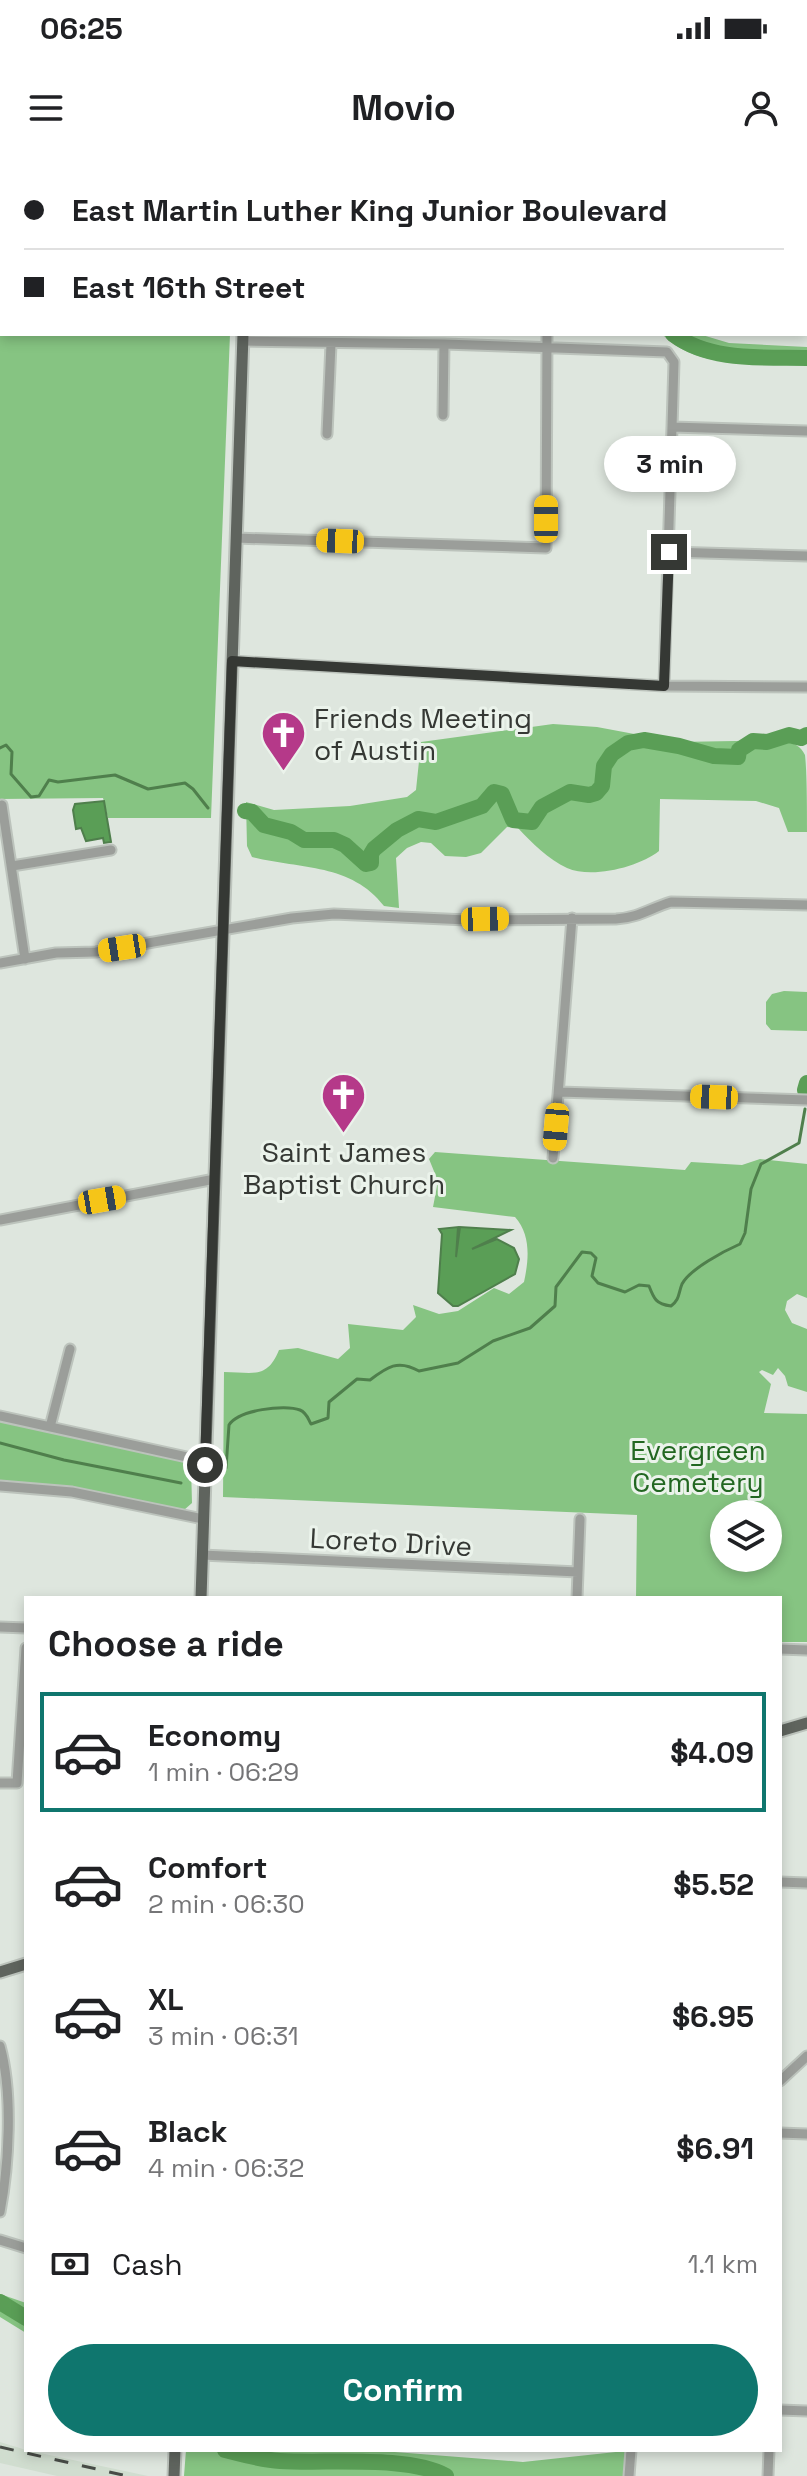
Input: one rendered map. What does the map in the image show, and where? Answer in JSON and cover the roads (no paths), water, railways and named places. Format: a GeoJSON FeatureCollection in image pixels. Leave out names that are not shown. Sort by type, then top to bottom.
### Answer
{"type":"FeatureCollection","features":[{"type":"Feature","properties":{"kind":"main road"},"geometry":{"type":"LineString","coordinates":[[201,1596],[243,338]]}},
{"type":"Feature","properties":{"kind":"main road"},"geometry":{"type":"LineString","coordinates":[[782,1730],[807,1723]]}},
{"type":"Feature","properties":{"kind":"main road"},"geometry":{"type":"LineString","coordinates":[[0,1972],[24,1965]]}},
{"type":"Feature","properties":{"kind":"main road"},"geometry":{"type":"LineString","coordinates":[[174,2452],[174,2476]]}},
{"type":"Feature","properties":{"kind":"street"},"geometry":{"type":"LineString","coordinates":[[236,538],[546,548],[547,336]]}},
{"type":"Feature","properties":{"kind":"street"},"geometry":{"type":"LineString","coordinates":[[243,338],[331,344],[444,344],[667,352],[674,362],[664,686]]}},
{"type":"Feature","properties":{"kind":"street"},"geometry":{"type":"LineString","coordinates":[[327,434],[331,344]]}},
{"type":"Feature","properties":{"kind":"street"},"geometry":{"type":"LineString","coordinates":[[443,415],[444,344]]}},
{"type":"Feature","properties":{"kind":"street"},"geometry":{"type":"LineString","coordinates":[[672,427],[807,431]]}},
{"type":"Feature","properties":{"kind":"street"},"geometry":{"type":"LineString","coordinates":[[669,552],[807,556]]}},
{"type":"Feature","properties":{"kind":"street"},"geometry":{"type":"LineString","coordinates":[[232,661],[664,686],[807,687]]}},
{"type":"Feature","properties":{"kind":"street"},"geometry":{"type":"LineString","coordinates":[[2,805],[25,959]]}},
{"type":"Feature","properties":{"kind":"street"},"geometry":{"type":"LineString","coordinates":[[12,866],[111,850]]}},
{"type":"Feature","properties":{"kind":"street"},"geometry":{"type":"LineString","coordinates":[[0,963],[109,950],[292,918],[334,914],[467,920],[633,918],[671,902],[807,905]]}},
{"type":"Feature","properties":{"kind":"street"},"geometry":{"type":"LineString","coordinates":[[553,1158],[572,918]]}},
{"type":"Feature","properties":{"kind":"street"},"geometry":{"type":"LineString","coordinates":[[559,1092],[807,1100]]}},
{"type":"Feature","properties":{"kind":"street"},"geometry":{"type":"LineString","coordinates":[[0,1220],[215,1179]]}},
{"type":"Feature","properties":{"kind":"street"},"geometry":{"type":"LineString","coordinates":[[50,1427],[70,1349]]}},
{"type":"Feature","properties":{"kind":"street"},"geometry":{"type":"LineString","coordinates":[[0,1416],[205,1461]]}},
{"type":"Feature","properties":{"kind":"street"},"geometry":{"type":"LineString","coordinates":[[0,1486],[72,1492],[203,1519]]}},
{"type":"Feature","properties":{"kind":"street"},"geometry":{"type":"LineString","coordinates":[[577,1596],[580,1519]]}},
{"type":"Feature","properties":{"kind":"street","name":"Loreto Drive"},"geometry":{"type":"LineString","coordinates":[[202,1555],[578,1572]]}},
{"type":"Feature","properties":{"kind":"street"},"geometry":{"type":"LineString","coordinates":[[0,1627],[24,1628]]}},
{"type":"Feature","properties":{"kind":"street"},"geometry":{"type":"LineString","coordinates":[[782,1649],[807,1650]]}},
{"type":"Feature","properties":{"kind":"street"},"geometry":{"type":"LineString","coordinates":[[0,1783],[17,1783],[24,1678]]}},
{"type":"Feature","properties":{"kind":"street"},"geometry":{"type":"LineString","coordinates":[[782,1882],[807,1883]]}},
{"type":"Feature","properties":{"kind":"street"},"geometry":{"type":"LineString","coordinates":[[0,2046],[7,2104],[5,2178],[0,2212]]}},
{"type":"Feature","properties":{"kind":"street"},"geometry":{"type":"LineString","coordinates":[[782,2079],[807,2056]]}},
{"type":"Feature","properties":{"kind":"street"},"geometry":{"type":"LineString","coordinates":[[782,2133],[807,2134]]}},
{"type":"Feature","properties":{"kind":"street"},"geometry":{"type":"LineString","coordinates":[[0,2240],[24,2247]]}},
{"type":"Feature","properties":{"kind":"street"},"geometry":{"type":"LineString","coordinates":[[782,2410],[807,2411]]}},
{"type":"Feature","properties":{"kind":"street"},"geometry":{"type":"LineString","coordinates":[[629,2476],[631,2452]]}},
{"type":"Feature","properties":{"kind":"street"},"geometry":{"type":"LineString","coordinates":[[768,2476],[769,2452]]}},
{"type":"Feature","properties":{"kind":"waterway"},"geometry":{"type":"LineString","coordinates":[[676,336],[720,354],[807,358]]}},
{"type":"Feature","properties":{"kind":"waterway"},"geometry":{"type":"LineString","coordinates":[[245,811],[252,812],[264,825],[291,832],[304,840],[334,840],[345,845],[366,864],[371,863],[374,849],[397,830],[418,819],[436,822],[482,806],[494,792],[502,794],[513,820],[532,822],[542,807],[570,792],[596,793],[602,786],[604,766],[612,754],[628,743],[644,740],[714,756],[738,757],[739,750],[753,741],[767,742],[789,735],[801,738],[807,735]]}},
{"type":"Feature","properties":{"kind":"waterway"},"geometry":{"type":"LineString","coordinates":[[0,748],[6,745],[12,752],[11,774],[31,797],[39,796],[49,780],[58,782],[115,775],[148,789],[185,783],[208,808]]}},
{"type":"Feature","properties":{"kind":"waterway"},"geometry":{"type":"LineString","coordinates":[[805,1090],[807,1083]]}},
{"type":"Feature","properties":{"kind":"waterway"},"geometry":{"type":"LineString","coordinates":[[226,1468],[229,1425],[242,1415],[273,1408],[293,1408],[304,1413],[311,1424],[328,1418],[329,1402],[357,1379],[370,1380],[387,1368],[399,1365],[419,1371],[458,1363],[493,1341],[530,1328],[555,1306],[556,1287],[582,1252],[591,1253],[596,1258],[592,1276],[598,1283],[625,1292],[639,1285],[649,1286],[656,1300],[671,1306],[692,1272],[740,1244],[745,1233],[751,1189],[761,1164],[799,1143],[805,1109]]}},
{"type":"Feature","properties":{"kind":"waterway"},"geometry":{"type":"LineString","coordinates":[[0,1443],[64,1460],[181,1483]]}},
{"type":"Feature","properties":{"kind":"waterway"},"geometry":{"type":"LineString","coordinates":[[0,2302],[24,2317]]}},
{"type":"Feature","properties":{"kind":"waterway"},"geometry":{"type":"LineString","coordinates":[[234,2452],[280,2461],[411,2465],[446,2476]]}},
{"type":"Feature","properties":{"kind":"railway"},"geometry":{"type":"LineString","coordinates":[[0,2447],[127,2476]]}},
{"type":"Feature","properties":{"kind":"place","name":"Friends Meeting of Austin"},"geometry":{"type":"Point","coordinates":[283,773]}},
{"type":"Feature","properties":{"kind":"place","name":"Saint James Baptist Church"},"geometry":{"type":"Point","coordinates":[344,1134]}},
{"type":"Feature","properties":{"kind":"park label","name":"Evergreen Cemetery"},"geometry":{"type":"Point","coordinates":[698,1466]}}]}
